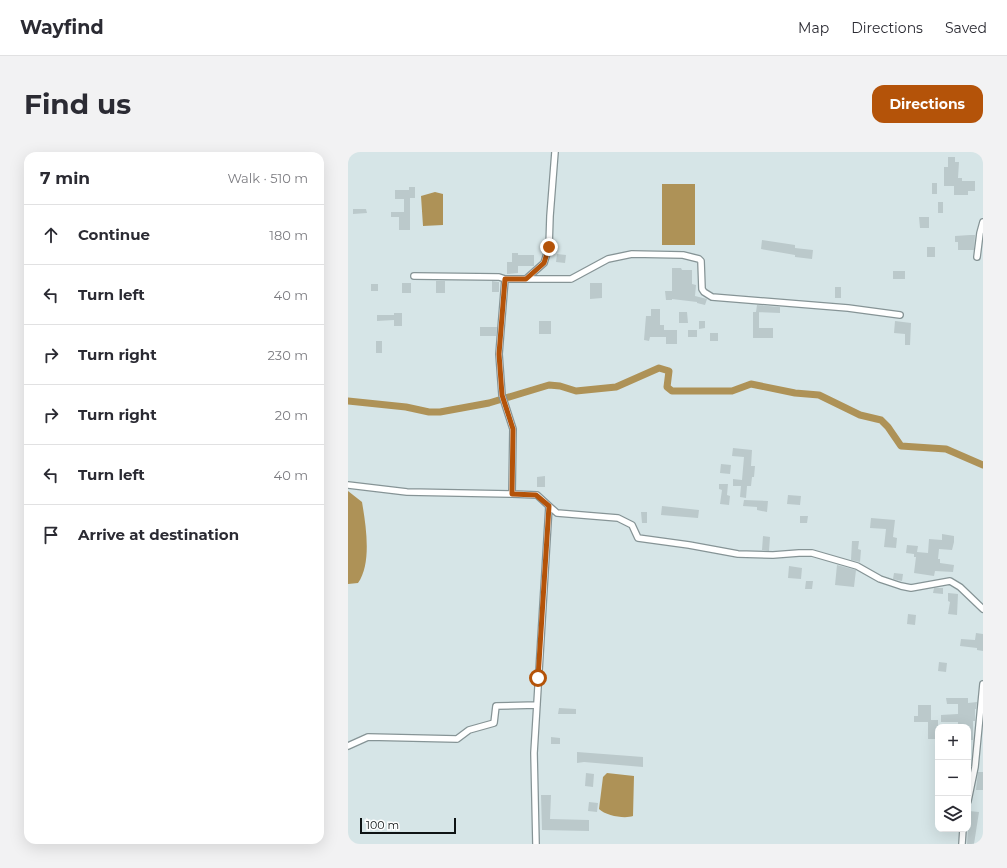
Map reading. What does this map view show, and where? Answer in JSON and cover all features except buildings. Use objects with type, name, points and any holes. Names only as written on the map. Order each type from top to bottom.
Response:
[{"type":"street","points":[[526,279],[544,263],[549,247],[555,152]]},
{"type":"street","points":[[977,256],[980,232],[983,222]]},
{"type":"street","points":[[414,276],[499,277],[505,279],[571,279],[608,259],[632,254],[683,255],[701,260],[702,289],[712,297],[840,307],[900,315]]},
{"type":"street","points":[[505,279],[499,354],[502,395],[513,429],[512,494]]},
{"type":"street","points":[[348,485],[407,492],[536,495],[557,512],[618,518],[632,525],[638,538],[738,554],[773,555],[799,552],[812,553],[857,566],[880,579],[912,588],[950,581],[960,587],[983,609]]},
{"type":"street","points":[[536,844],[534,754],[549,506]]},
{"type":"street","points":[[969,796],[975,767],[983,684]]},
{"type":"street","points":[[348,746],[368,737],[457,739],[469,730],[494,723],[496,706],[536,705]]},
{"type":"street","points":[[962,844],[963,832]]},
{"type":"shaded area","points":[[662,184],[695,184],[695,245],[662,245]]},
{"type":"shaded area","points":[[435,192],[443,194],[443,225],[423,226],[421,196]]},
{"type":"shaded area","points":[[348,491],[362,502],[367,544],[365,565],[362,575],[358,583],[348,584]]},
{"type":"shaded area","points":[[607,773],[634,776],[633,816],[616,816],[599,809],[603,777]]},
{"type":"waterway","points":[[348,401],[406,407],[429,412],[440,412],[489,403],[549,385],[560,386],[576,391],[616,387],[659,368],[669,371],[667,387],[672,391],[732,391],[751,384],[795,393],[819,395],[860,415],[881,420],[888,427],[901,446],[946,449],[983,465]]},
{"type":"route","points":[[538,678],[549,506],[536,495],[512,494],[513,429],[502,395],[499,354],[505,279],[526,279],[544,263],[549,247]]}]
